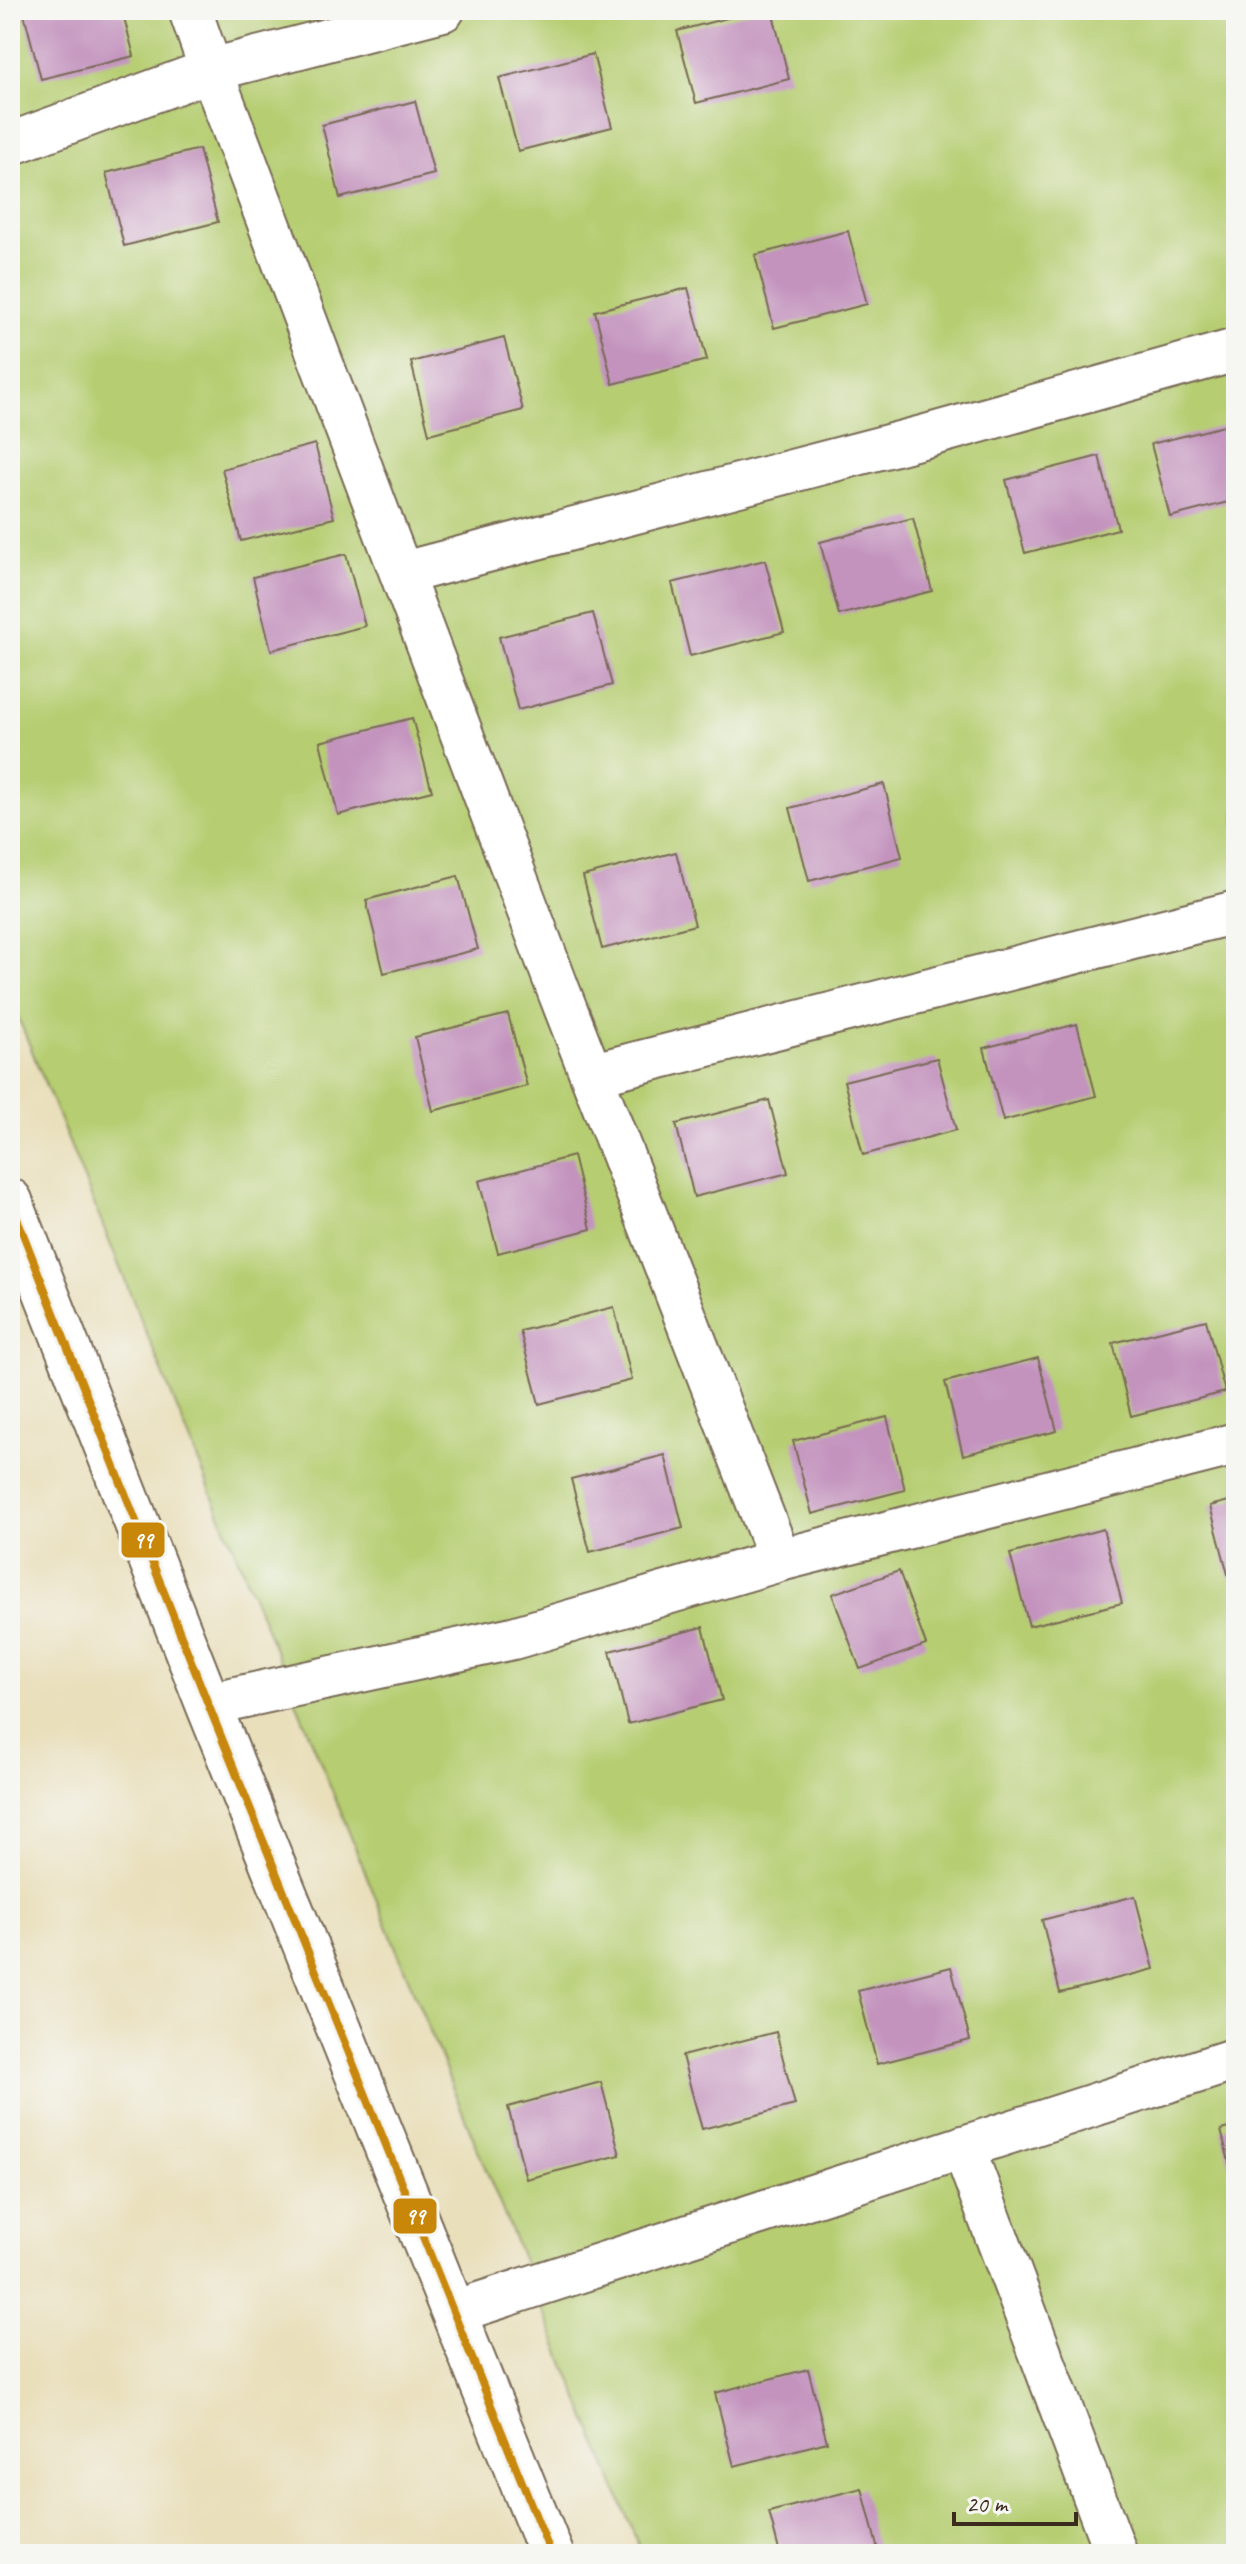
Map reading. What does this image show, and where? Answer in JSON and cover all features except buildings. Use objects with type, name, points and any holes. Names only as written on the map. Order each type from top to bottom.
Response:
[{"type":"main road","points":[[10,1201],[208,1704],[551,2554]]},
{"type":"street","points":[[190,10],[558,989],[780,1560]]},
{"type":"street","points":[[10,144],[211,70],[443,10]]},
{"type":"street","points":[[403,573],[926,436],[1236,350]]},
{"type":"street","points":[[593,1074],[1236,912]]},
{"type":"street","points":[[208,1704],[513,1638],[780,1560],[1236,1444]]},
{"type":"street","points":[[454,2312],[1236,2059]]},
{"type":"street","points":[[963,2147],[1116,2554]]},
{"type":"green space","points":[[10,10],[1236,10],[1236,2554],[642,2554],[10,997]]},
{"type":"transit line","name":"99","points":[[10,1201],[208,1704],[551,2554]]}]
